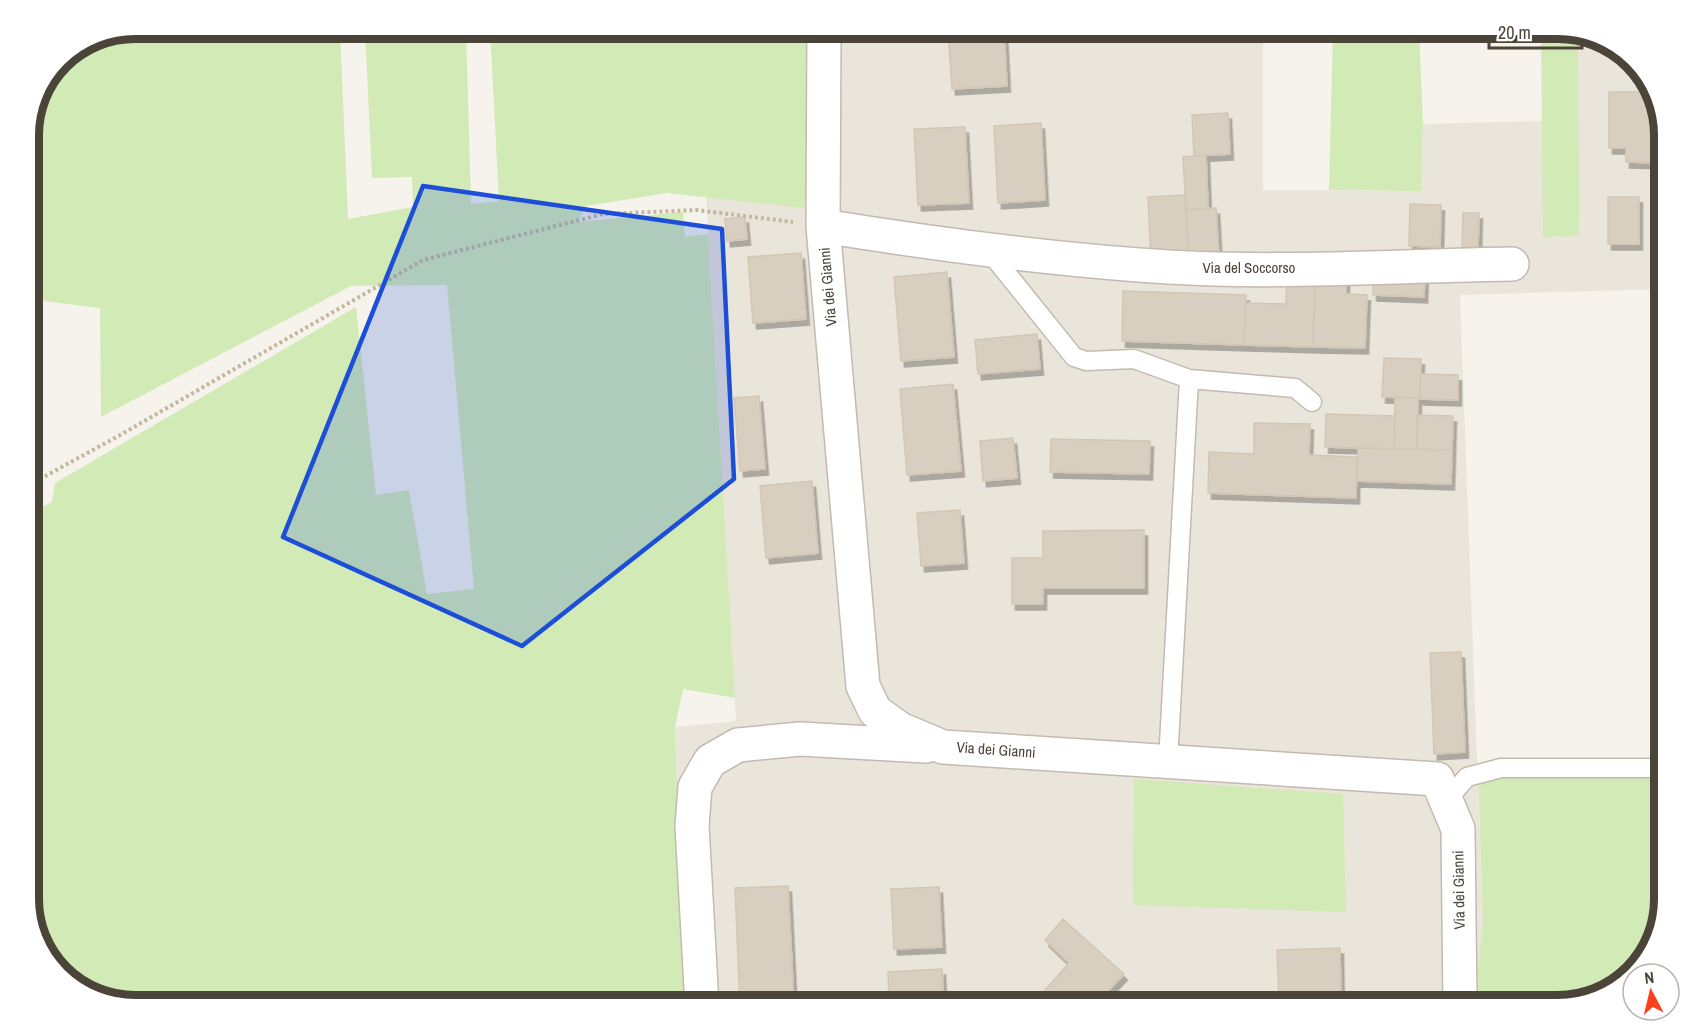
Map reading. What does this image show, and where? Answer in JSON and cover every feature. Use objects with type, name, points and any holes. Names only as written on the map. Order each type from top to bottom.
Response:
[{"type":"street","name":"Via dei Gianni","points":[[824,39],[823,226],[863,686],[875,711],[900,729],[943,747],[1437,779],[1458,829],[1460,995]]},
{"type":"street","name":"Via del Soccorso","points":[[823,226],[951,247],[1139,266],[1192,268],[1512,264]]},
{"type":"street","points":[[701,995],[692,826],[695,787],[710,762],[738,745],[800,739],[943,747]]},
{"type":"lane","points":[[987,249],[1074,357],[1086,361],[1134,359],[1189,378],[1295,387],[1312,402]]},
{"type":"lane","points":[[1168,762],[1189,378]]},
{"type":"lane","points":[[1446,801],[1467,777],[1501,768],[1654,768]]},
{"type":"path","points":[[39,480],[423,260],[603,214],[698,210],[823,226]]},
{"type":"highlighted area","points":[[423,186],[722,229],[734,479],[522,646],[283,537]]},
{"type":"shaded area","points":[[808,39],[1263,39],[1263,190],[1421,191],[1423,124],[1578,120],[1578,41],[1606,52],[1617,59],[1634,76],[1649,104],[1654,128],[1654,289],[1460,295],[1483,923],[1475,995],[684,995],[675,727],[736,721],[706,195],[811,209]]},
{"type":"green space","points":[[135,39],[340,39],[348,219],[413,207],[412,177],[372,178],[365,39],[466,39],[471,204],[499,201],[491,39],[808,39],[811,209],[667,193],[586,206],[578,222],[683,212],[685,237],[708,234],[735,698],[683,689],[675,727],[684,995],[135,995],[98,988],[67,967],[49,942],[39,906],[39,509],[52,502],[55,483],[356,307],[376,495],[409,490],[427,594],[474,589],[447,285],[351,286],[101,417],[100,308],[43,301],[40,121],[42,110],[59,76],[87,52],[104,44]]},
{"type":"green space","points":[[1333,39],[1419,39],[1423,124],[1421,191],[1329,190]]},
{"type":"green space","points":[[1541,39],[1571,40],[1578,41],[1579,236],[1543,237]]},
{"type":"green space","points":[[1478,776],[1654,776],[1653,912],[1647,936],[1634,958],[1630,962],[1621,962],[1621,971],[1617,975],[1583,992],[1558,995],[1475,995],[1483,923]]},
{"type":"green space","points":[[1134,779],[1343,794],[1346,912],[1133,905]]},
{"type":"building","points":[[949,39],[1005,39],[1007,86],[952,89]]},
{"type":"building","points":[[1609,92],[1643,92],[1649,104],[1654,128],[1654,163],[1626,162],[1626,148],[1609,148]]},
{"type":"building","points":[[1228,113],[1230,154],[1194,156],[1192,115]]},
{"type":"building","points":[[1041,123],[1045,200],[998,203],[994,126]]},
{"type":"building","points":[[965,127],[969,203],[918,205],[914,129]]},
{"type":"building","points":[[1206,155],[1208,208],[1186,210],[1183,157]]},
{"type":"building","points":[[1185,195],[1189,260],[1151,262],[1148,197]]},
{"type":"building","points":[[1608,197],[1639,197],[1639,244],[1608,244]]},
{"type":"building","points":[[1410,204],[1441,205],[1440,247],[1409,246]]},
{"type":"building","points":[[1216,208],[1219,258],[1189,260],[1186,210]]},
{"type":"building","points":[[1463,213],[1479,213],[1478,247],[1462,247]]},
{"type":"building","points":[[745,217],[747,239],[727,241],[725,219]]},
{"type":"building","points":[[801,253],[806,319],[753,323],[748,257]]},
{"type":"building","points":[[1373,271],[1425,272],[1424,297],[1373,295]]},
{"type":"building","points":[[947,272],[954,357],[901,361],[894,277]]},
{"type":"building","points":[[1287,272],[1315,273],[1313,347],[1244,345],[1246,303],[1286,304]]},
{"type":"building","points":[[1316,272],[1346,273],[1346,294],[1367,295],[1365,348],[1313,347]]},
{"type":"building","points":[[1123,291],[1246,295],[1244,345],[1122,341]]},
{"type":"building","points":[[1037,334],[1040,369],[978,374],[975,340]]},
{"type":"building","points":[[1384,358],[1421,359],[1420,398],[1382,397]]},
{"type":"building","points":[[1421,374],[1458,375],[1458,400],[1420,399]]},
{"type":"building","points":[[953,384],[961,471],[907,475],[900,389]]},
{"type":"building","points":[[759,396],[765,469],[740,471],[734,398]]},
{"type":"building","points":[[1395,397],[1418,398],[1417,449],[1394,449]]},
{"type":"building","points":[[1326,414],[1395,416],[1394,449],[1325,447]]},
{"type":"building","points":[[1417,415],[1453,416],[1452,450],[1417,449]]},
{"type":"building","points":[[1254,423],[1310,424],[1309,455],[1357,457],[1356,498],[1208,493],[1209,452],[1254,454]]},
{"type":"building","points":[[1013,438],[1017,478],[983,481],[980,441]]},
{"type":"building","points":[[1051,439],[1150,441],[1149,474],[1050,472]]},
{"type":"building","points":[[1358,448],[1452,450],[1451,484],[1357,481]]},
{"type":"building","points":[[812,481],[818,553],[766,558],[760,486]]},
{"type":"building","points":[[960,510],[964,563],[921,566],[917,513]]},
{"type":"building","points":[[1144,530],[1144,588],[1043,588],[1043,604],[1012,604],[1012,558],[1043,558],[1043,531]]},
{"type":"building","points":[[1461,652],[1465,752],[1434,754],[1430,653]]},
{"type":"building","points":[[788,886],[793,995],[740,995],[735,888]]},
{"type":"building","points":[[939,887],[942,947],[894,949],[891,889]]},
{"type":"building","points":[[1063,919],[1124,974],[1104,995],[1041,995],[1069,963],[1045,940]]},
{"type":"building","points":[[1340,948],[1341,995],[1279,995],[1277,950]]},
{"type":"building","points":[[942,969],[943,995],[889,995],[888,972]]}]
